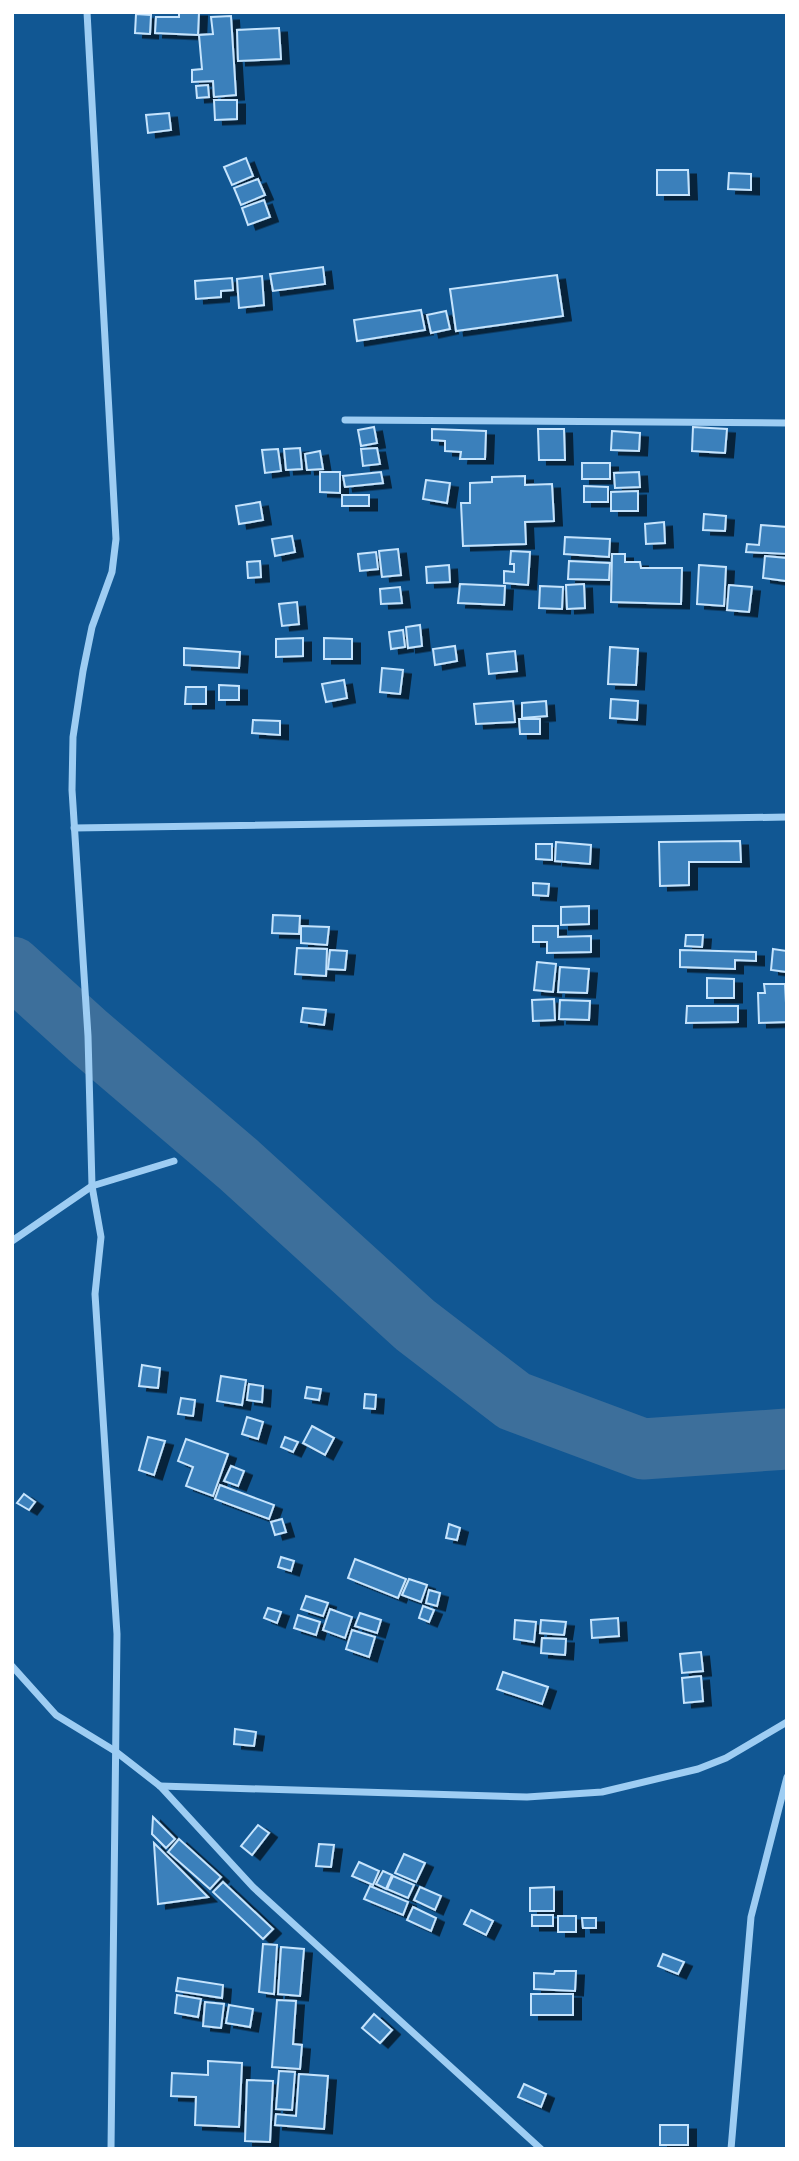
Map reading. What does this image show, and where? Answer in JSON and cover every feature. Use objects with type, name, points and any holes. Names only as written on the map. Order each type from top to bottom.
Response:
[{"type":"street","points":[[87,12],[116,539],[112,572],[92,627],[73,737],[72,790],[88,1036],[92,1186],[100,1237],[95,1294],[117,1634],[111,2149]]},
{"type":"street","points":[[345,420],[787,423]]},
{"type":"street","points":[[74,828],[787,817]]},
{"type":"street","points":[[12,1241],[92,1186],[174,1161]]},
{"type":"street","points":[[12,1666],[56,1714],[115,1751],[160,1786],[253,1887],[541,2149]]},
{"type":"street","points":[[160,1786],[527,1797],[602,1792],[698,1769],[726,1758],[787,1722]]},
{"type":"street","points":[[731,2149],[751,1917],[787,1777]]},
{"type":"building","points":[[179,12],[199,12],[198,35],[155,33],[156,17],[179,17]]},
{"type":"building","points":[[136,14],[151,15],[150,34],[135,33]]},
{"type":"building","points":[[231,16],[236,95],[214,97],[213,81],[192,82],[192,70],[202,69],[199,35],[213,34],[211,17]]},
{"type":"building","points":[[279,28],[281,59],[238,61],[237,30]]},
{"type":"building","points":[[208,85],[209,97],[197,98],[196,86]]},
{"type":"building","points":[[214,100],[237,100],[237,119],[215,120]]},
{"type":"building","points":[[169,113],[171,130],[148,133],[146,115]]},
{"type":"building","points":[[246,158],[253,176],[232,185],[224,167]]},
{"type":"building","points":[[657,170],[688,170],[689,195],[657,195]]},
{"type":"building","points":[[729,173],[751,174],[751,190],[728,189]]},
{"type":"building","points":[[258,179],[265,195],[241,205],[234,188]]},
{"type":"building","points":[[264,200],[270,217],[248,225],[242,208]]},
{"type":"building","points":[[323,267],[325,284],[273,291],[270,274]]},
{"type":"building","points":[[557,275],[563,316],[456,331],[450,289]]},
{"type":"building","points":[[262,276],[264,305],[239,308],[237,279]]},
{"type":"building","points":[[232,278],[233,290],[221,291],[221,297],[196,299],[195,281]]},
{"type":"building","points":[[421,310],[425,330],[357,341],[354,320]]},
{"type":"building","points":[[446,311],[450,329],[431,333],[427,315]]},
{"type":"building","points":[[374,427],[377,443],[361,446],[358,430]]},
{"type":"building","points":[[693,427],[727,429],[725,453],[692,451]]},
{"type":"building","points":[[432,429],[486,431],[485,459],[460,459],[461,452],[445,451],[445,441],[432,440]]},
{"type":"building","points":[[538,429],[564,429],[565,460],[539,460]]},
{"type":"building","points":[[612,431],[640,433],[639,451],[611,450]]},
{"type":"building","points":[[300,448],[302,469],[286,470],[284,449]]},
{"type":"building","points":[[377,448],[380,464],[363,466],[361,449]]},
{"type":"building","points":[[278,449],[281,471],[265,473],[262,450]]},
{"type":"building","points":[[320,451],[323,469],[307,470],[305,454]]},
{"type":"building","points":[[582,463],[610,463],[610,479],[582,479]]},
{"type":"building","points":[[320,472],[340,472],[340,493],[320,492]]},
{"type":"building","points":[[381,472],[383,483],[345,487],[343,476]]},
{"type":"building","points":[[639,472],[640,487],[615,488],[614,473]]},
{"type":"building","points":[[525,476],[525,485],[552,484],[554,521],[525,522],[526,544],[463,546],[461,503],[470,503],[470,483],[492,482],[492,477]]},
{"type":"building","points":[[426,480],[450,483],[447,503],[423,499]]},
{"type":"building","points":[[584,486],[608,487],[608,502],[584,502]]},
{"type":"building","points":[[638,491],[638,511],[611,511],[611,492]]},
{"type":"building","points":[[342,495],[369,495],[369,506],[342,506]]},
{"type":"building","points":[[260,502],[263,520],[239,524],[236,506]]},
{"type":"building","points":[[704,514],[726,516],[725,531],[703,530]]},
{"type":"building","points":[[664,522],[665,543],[646,544],[645,524]]},
{"type":"building","points":[[761,525],[787,527],[787,554],[746,552],[747,544],[759,545]]},
{"type":"building","points":[[292,536],[295,552],[275,556],[272,539]]},
{"type":"building","points":[[565,537],[610,539],[609,557],[564,554]]},
{"type":"building","points":[[398,549],[401,575],[382,577],[379,551]]},
{"type":"building","points":[[511,551],[530,552],[528,585],[504,583],[504,571],[514,572],[514,564],[510,564]]},
{"type":"building","points":[[376,552],[378,569],[360,571],[358,554]]},
{"type":"building","points":[[612,554],[625,554],[625,562],[640,562],[641,568],[682,568],[681,604],[611,602]]},
{"type":"building","points":[[765,556],[787,558],[786,581],[763,578]]},
{"type":"building","points":[[260,561],[261,577],[248,578],[247,562]]},
{"type":"building","points":[[569,561],[610,563],[609,580],[568,579]]},
{"type":"building","points":[[449,565],[450,582],[427,583],[426,567]]},
{"type":"building","points":[[699,565],[726,567],[724,606],[697,604]]},
{"type":"building","points":[[460,584],[505,586],[504,605],[458,603]]},
{"type":"building","points":[[584,584],[585,608],[567,609],[566,585]]},
{"type":"building","points":[[729,585],[752,587],[749,612],[727,610]]},
{"type":"building","points":[[540,586],[563,587],[562,609],[539,608]]},
{"type":"building","points":[[400,587],[402,603],[381,604],[380,589]]},
{"type":"building","points":[[297,602],[299,624],[282,626],[279,604]]},
{"type":"building","points":[[420,625],[422,646],[408,648],[406,627]]},
{"type":"building","points":[[403,630],[405,647],[391,649],[389,632]]},
{"type":"building","points":[[303,638],[303,656],[276,657],[276,639]]},
{"type":"building","points":[[324,638],[352,639],[352,659],[324,659]]},
{"type":"building","points":[[455,646],[457,661],[435,665],[433,649]]},
{"type":"building","points":[[610,647],[638,649],[636,685],[608,684]]},
{"type":"building","points":[[184,648],[240,652],[239,668],[184,665]]},
{"type":"building","points":[[515,651],[517,671],[489,674],[487,654]]},
{"type":"building","points":[[382,668],[403,670],[400,694],[380,692]]},
{"type":"building","points":[[344,680],[347,698],[326,702],[322,684]]},
{"type":"building","points":[[219,685],[239,686],[239,700],[219,700]]},
{"type":"building","points":[[186,687],[206,687],[206,704],[185,704]]},
{"type":"building","points":[[611,699],[638,701],[637,720],[610,718]]},
{"type":"building","points":[[513,701],[515,722],[476,724],[474,704]]},
{"type":"building","points":[[546,701],[547,716],[522,718],[522,703]]},
{"type":"building","points":[[519,719],[540,719],[540,734],[520,734]]},
{"type":"building","points":[[253,720],[280,721],[280,735],[252,733]]},
{"type":"building","points":[[740,841],[741,862],[689,862],[689,885],[660,886],[659,842]]},
{"type":"building","points":[[556,842],[591,845],[590,864],[555,861]]},
{"type":"building","points":[[536,844],[552,844],[552,860],[536,859]]},
{"type":"building","points":[[533,883],[549,884],[548,896],[533,895]]},
{"type":"building","points":[[589,906],[589,924],[561,925],[561,907]]},
{"type":"building","points":[[273,915],[300,916],[299,934],[272,933]]},
{"type":"building","points":[[301,926],[329,927],[327,945],[301,943]]},
{"type":"building","points":[[533,926],[558,926],[558,937],[591,936],[591,952],[547,953],[547,942],[533,942]]},
{"type":"building","points":[[686,935],[703,935],[702,947],[685,946]]},
{"type":"building","points":[[297,948],[327,949],[326,976],[295,974]]},
{"type":"building","points":[[773,949],[787,951],[787,972],[771,970]]},
{"type":"building","points":[[330,950],[347,951],[345,970],[328,969]]},
{"type":"building","points":[[680,950],[756,952],[756,961],[735,960],[735,969],[680,967]]},
{"type":"building","points":[[537,962],[556,964],[553,992],[534,990]]},
{"type":"building","points":[[560,967],[589,969],[587,993],[558,992]]},
{"type":"building","points":[[707,978],[734,979],[734,998],[707,998]]},
{"type":"building","points":[[764,984],[785,984],[787,1022],[759,1023],[758,993],[765,993]]},
{"type":"building","points":[[554,999],[555,1020],[533,1021],[532,1000]]},
{"type":"building","points":[[560,1000],[590,1001],[589,1020],[559,1019]]},
{"type":"building","points":[[687,1006],[738,1006],[738,1022],[686,1023]]},
{"type":"building","points":[[303,1008],[326,1010],[324,1025],[301,1022]]},
{"type":"building","points":[[142,1365],[160,1368],[158,1388],[139,1386]]},
{"type":"building","points":[[221,1376],[246,1380],[242,1405],[217,1401]]},
{"type":"building","points":[[249,1384],[263,1386],[262,1402],[247,1400]]},
{"type":"building","points":[[307,1387],[321,1389],[319,1400],[305,1398]]},
{"type":"building","points":[[365,1394],[376,1395],[375,1409],[364,1408]]},
{"type":"building","points":[[181,1398],[195,1400],[193,1416],[178,1414]]},
{"type":"building","points":[[247,1417],[263,1422],[258,1439],[242,1434]]},
{"type":"building","points":[[312,1426],[334,1438],[325,1455],[303,1443]]},
{"type":"building","points":[[148,1437],[165,1441],[154,1475],[139,1470]]},
{"type":"building","points":[[285,1437],[298,1442],[293,1452],[281,1447]]},
{"type":"building","points":[[186,1439],[228,1454],[213,1496],[186,1486],[193,1467],[178,1461]]},
{"type":"building","points":[[231,1466],[244,1471],[238,1486],[224,1481]]},
{"type":"building","points":[[220,1485],[274,1505],[269,1519],[215,1499]]},
{"type":"building","points":[[24,1494],[35,1502],[29,1510],[17,1503]]},
{"type":"building","points":[[282,1519],[286,1532],[275,1535],[271,1522]]},
{"type":"building","points":[[449,1524],[460,1528],[457,1540],[446,1538]]},
{"type":"building","points":[[281,1557],[294,1561],[291,1571],[278,1567]]},
{"type":"building","points":[[355,1559],[406,1579],[398,1598],[348,1578]]},
{"type":"building","points":[[409,1579],[427,1585],[421,1602],[402,1595]]},
{"type":"building","points":[[429,1590],[440,1593],[437,1606],[426,1603]]},
{"type":"building","points":[[306,1596],[328,1603],[323,1616],[301,1609]]},
{"type":"building","points":[[423,1606],[434,1610],[429,1622],[419,1618]]},
{"type":"building","points":[[268,1608],[281,1612],[277,1623],[264,1618]]},
{"type":"building","points":[[330,1609],[352,1617],[345,1638],[323,1630]]},
{"type":"building","points":[[360,1613],[381,1620],[377,1633],[355,1626]]},
{"type":"building","points":[[298,1615],[320,1622],[316,1635],[294,1628]]},
{"type":"building","points":[[618,1618],[619,1636],[592,1638],[591,1620]]},
{"type":"building","points":[[515,1620],[536,1622],[534,1642],[514,1639]]},
{"type":"building","points":[[541,1620],[566,1622],[564,1635],[540,1633]]},
{"type":"building","points":[[352,1630],[375,1637],[369,1657],[346,1649]]},
{"type":"building","points":[[542,1638],[566,1639],[565,1655],[541,1653]]},
{"type":"building","points":[[701,1652],[703,1671],[682,1673],[680,1654]]},
{"type":"building","points":[[503,1672],[548,1687],[542,1704],[497,1689]]},
{"type":"building","points":[[701,1676],[703,1701],[684,1703],[682,1678]]},
{"type":"building","points":[[235,1729],[256,1732],[254,1746],[234,1744]]},
{"type":"building","points":[[153,1817],[175,1839],[166,1848],[152,1834]]},
{"type":"building","points":[[258,1825],[269,1833],[252,1855],[241,1846]]},
{"type":"building","points":[[179,1839],[221,1877],[210,1889],[168,1852]]},
{"type":"building","points":[[154,1843],[208,1897],[158,1904]]},
{"type":"building","points":[[319,1844],[334,1845],[331,1867],[316,1866]]},
{"type":"building","points":[[404,1854],[425,1863],[416,1882],[395,1873]]},
{"type":"building","points":[[359,1862],[379,1871],[373,1885],[352,1876]]},
{"type":"building","points":[[383,1871],[392,1875],[386,1889],[376,1884]]},
{"type":"building","points":[[393,1876],[414,1885],[408,1898],[387,1889]]},
{"type":"building","points":[[223,1882],[273,1929],[263,1939],[213,1892]]},
{"type":"building","points":[[370,1886],[408,1902],[403,1915],[364,1899]]},
{"type":"building","points":[[420,1887],[441,1896],[435,1910],[414,1900]]},
{"type":"building","points":[[554,1887],[554,1911],[530,1911],[530,1888]]},
{"type":"building","points":[[413,1907],[436,1918],[431,1931],[407,1920]]},
{"type":"building","points":[[471,1910],[493,1921],[486,1935],[464,1924]]},
{"type":"building","points":[[532,1915],[553,1915],[553,1926],[532,1926]]},
{"type":"building","points":[[558,1916],[576,1916],[576,1932],[558,1932]]},
{"type":"building","points":[[582,1918],[596,1918],[596,1928],[583,1928]]},
{"type":"building","points":[[263,1944],[277,1945],[274,1994],[259,1992]]},
{"type":"building","points":[[281,1947],[304,1949],[300,1996],[278,1994]]},
{"type":"building","points":[[663,1954],[684,1962],[678,1974],[658,1966]]},
{"type":"building","points":[[555,1971],[576,1971],[575,1991],[534,1989],[534,1973],[554,1974]]},
{"type":"building","points":[[178,1978],[223,1985],[222,1998],[176,1991]]},
{"type":"building","points":[[531,1994],[573,1994],[573,2015],[531,2015]]},
{"type":"building","points":[[177,1995],[201,1999],[198,2017],[175,2013]]},
{"type":"building","points":[[277,2000],[296,2001],[293,2044],[302,2045],[300,2069],[272,2067]]},
{"type":"building","points":[[205,2002],[224,2004],[221,2028],[203,2026]]},
{"type":"building","points":[[229,2005],[253,2009],[250,2027],[226,2023]]},
{"type":"building","points":[[374,2014],[392,2030],[380,2043],[362,2028]]},
{"type":"building","points":[[208,2061],[242,2063],[239,2127],[195,2125],[196,2097],[171,2096],[172,2073],[208,2075]]},
{"type":"building","points":[[279,2071],[295,2072],[292,2110],[276,2109]]},
{"type":"building","points":[[299,2074],[328,2076],[324,2129],[275,2125],[276,2114],[296,2116]]},
{"type":"building","points":[[247,2080],[273,2081],[270,2142],[245,2141]]},
{"type":"building","points":[[524,2084],[546,2094],[541,2107],[518,2097]]},
{"type":"building","points":[[660,2125],[688,2125],[688,2145],[660,2145]]},
{"type":"waterway","points":[[12,967],[238,1164],[415,1325],[514,1401],[643,1449],[787,1439]]}]
